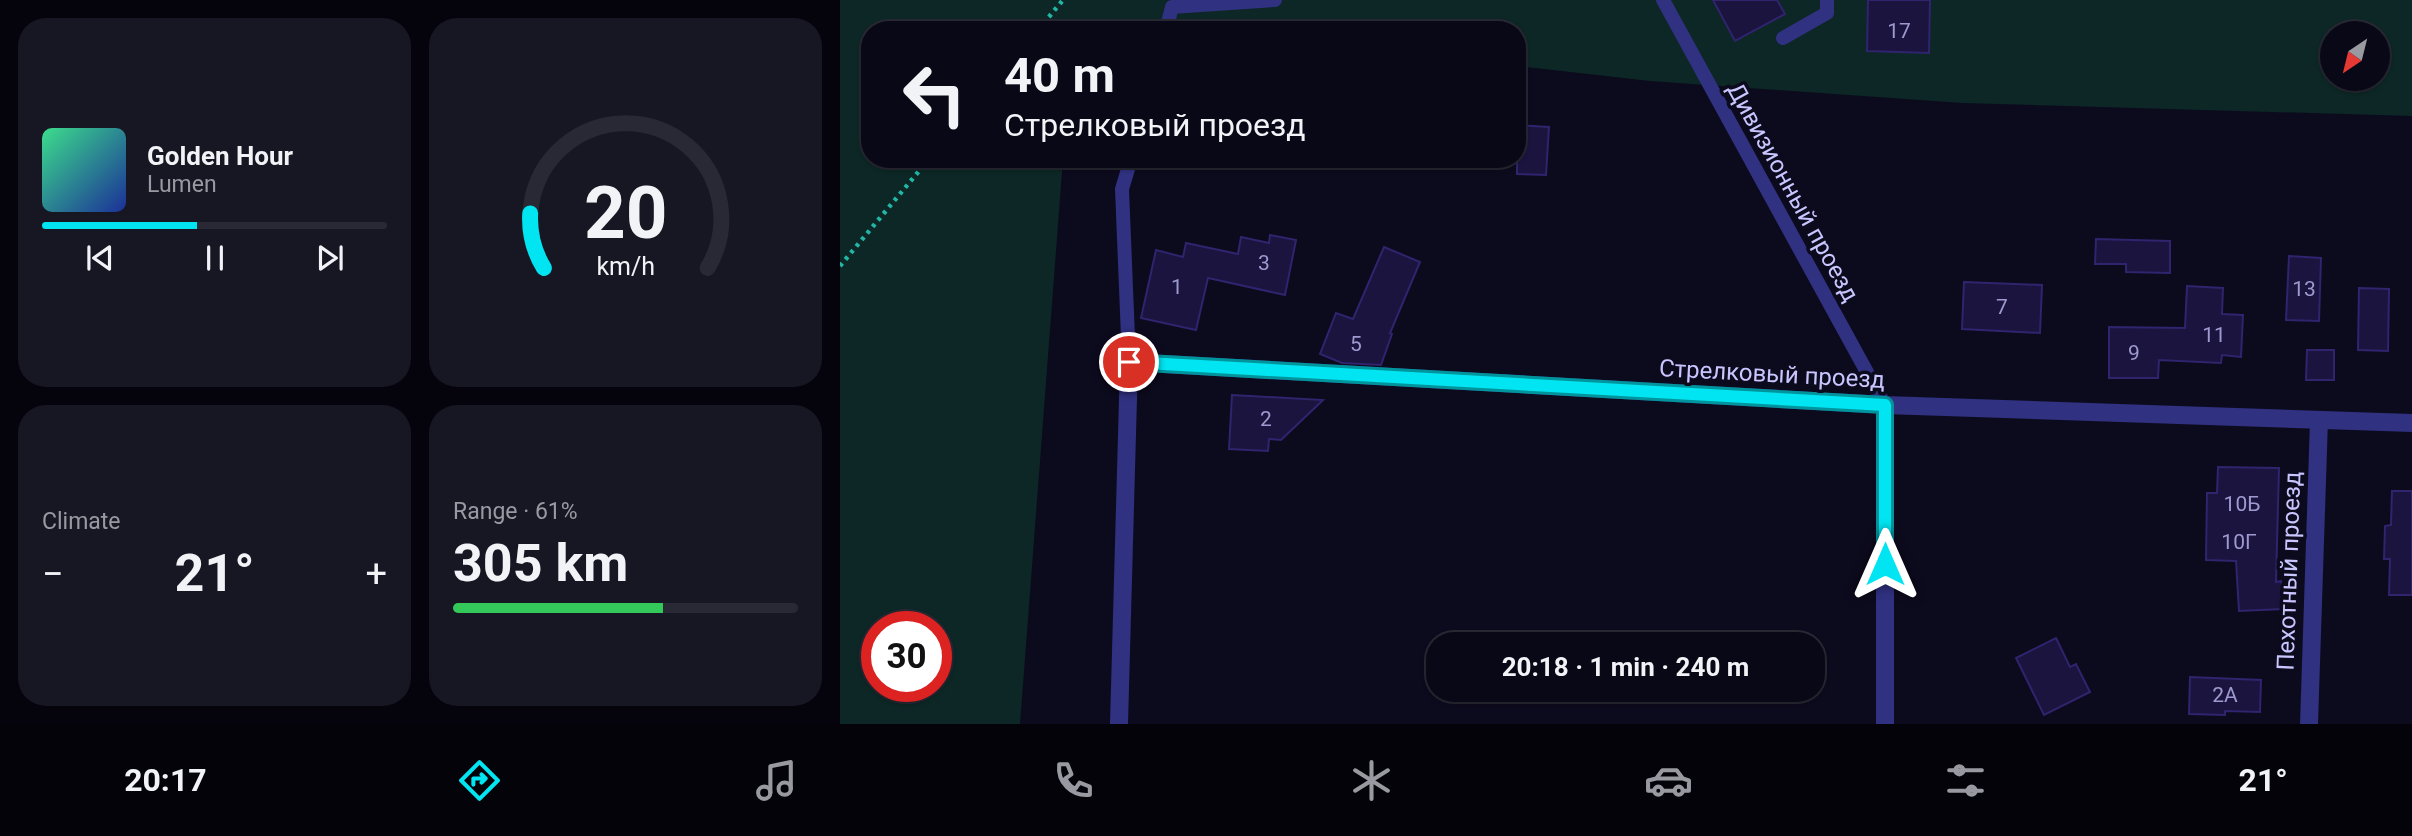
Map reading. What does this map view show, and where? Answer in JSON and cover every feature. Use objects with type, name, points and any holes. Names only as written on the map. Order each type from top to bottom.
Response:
[{"type":"street","name":"Стрелковый проезд","points":[[1129,362],[1885,405],[2412,423]]},
{"type":"street","points":[[1119,724],[1129,362]]},
{"type":"street","points":[[1885,405],[1885,724]]},
{"type":"street","name":"Пехотный проезд","points":[[2309,724],[2319,420]]},
{"type":"lane","points":[[1168,21],[1172,7],[1275,0]]},
{"type":"lane","name":"Дивизионный проезд","points":[[1663,0],[1885,405]]},
{"type":"lane","points":[[1783,38],[1827,13],[1827,0]]},
{"type":"lane","points":[[1128,168],[1122,189],[1129,362]]},
{"type":"path","points":[[1046,21],[1063,0]]},
{"type":"path","points":[[840,266],[922,168]]},
{"type":"green space","points":[[840,0],[2412,0],[2412,116],[1962,103],[1650,81],[1526,67],[1526,21],[861,21],[861,168],[1062,168],[1020,724],[840,724]]},
{"type":"building","points":[[1713,0],[1777,0],[1785,14],[1735,41]]},
{"type":"building","points":[[1868,0],[1930,0],[1929,53],[1867,51]]},
{"type":"building","points":[[1526,126],[1549,127],[1546,175],[1517,174],[1517,168],[1526,168]]},
{"type":"building","points":[[1270,235],[1296,240],[1285,295],[1208,278],[1196,330],[1141,318],[1156,250],[1183,257],[1186,243],[1238,254],[1241,237],[1269,243]]},
{"type":"building","points":[[2096,239],[2170,241],[2170,273],[2126,272],[2126,264],[2095,264]]},
{"type":"building","points":[[1384,247],[1420,262],[1390,333],[1392,334],[1381,365],[1342,363],[1320,354],[1336,313],[1353,319]]},
{"type":"building","points":[[2289,256],[2321,258],[2319,321],[2286,320]]},
{"type":"building","points":[[1964,282],[2042,285],[2040,333],[1962,329]]},
{"type":"building","points":[[2187,286],[2223,288],[2222,314],[2243,315],[2241,357],[2222,355],[2221,363],[2159,360],[2158,378],[2109,378],[2109,327],[2185,328]]},
{"type":"building","points":[[2359,288],[2389,289],[2388,351],[2358,350]]},
{"type":"building","points":[[2307,350],[2334,350],[2334,380],[2306,380]]},
{"type":"building","points":[[1232,395],[1323,400],[1281,440],[1269,439],[1268,451],[1229,449]]},
{"type":"building","points":[[2218,467],[2279,468],[2276,582],[2281,581],[2283,609],[2239,611],[2236,561],[2206,560],[2207,493],[2217,493]]},
{"type":"building","points":[[2392,491],[2412,491],[2412,595],[2389,595],[2390,559],[2384,559],[2385,526],[2391,525]]},
{"type":"building","points":[[2056,638],[2070,667],[2076,664],[2090,692],[2044,715],[2016,658]]},
{"type":"building","points":[[2190,677],[2261,680],[2260,712],[2189,714]]},
{"type":"route","points":[[1129,362],[1885,405],[1885,564]]}]
